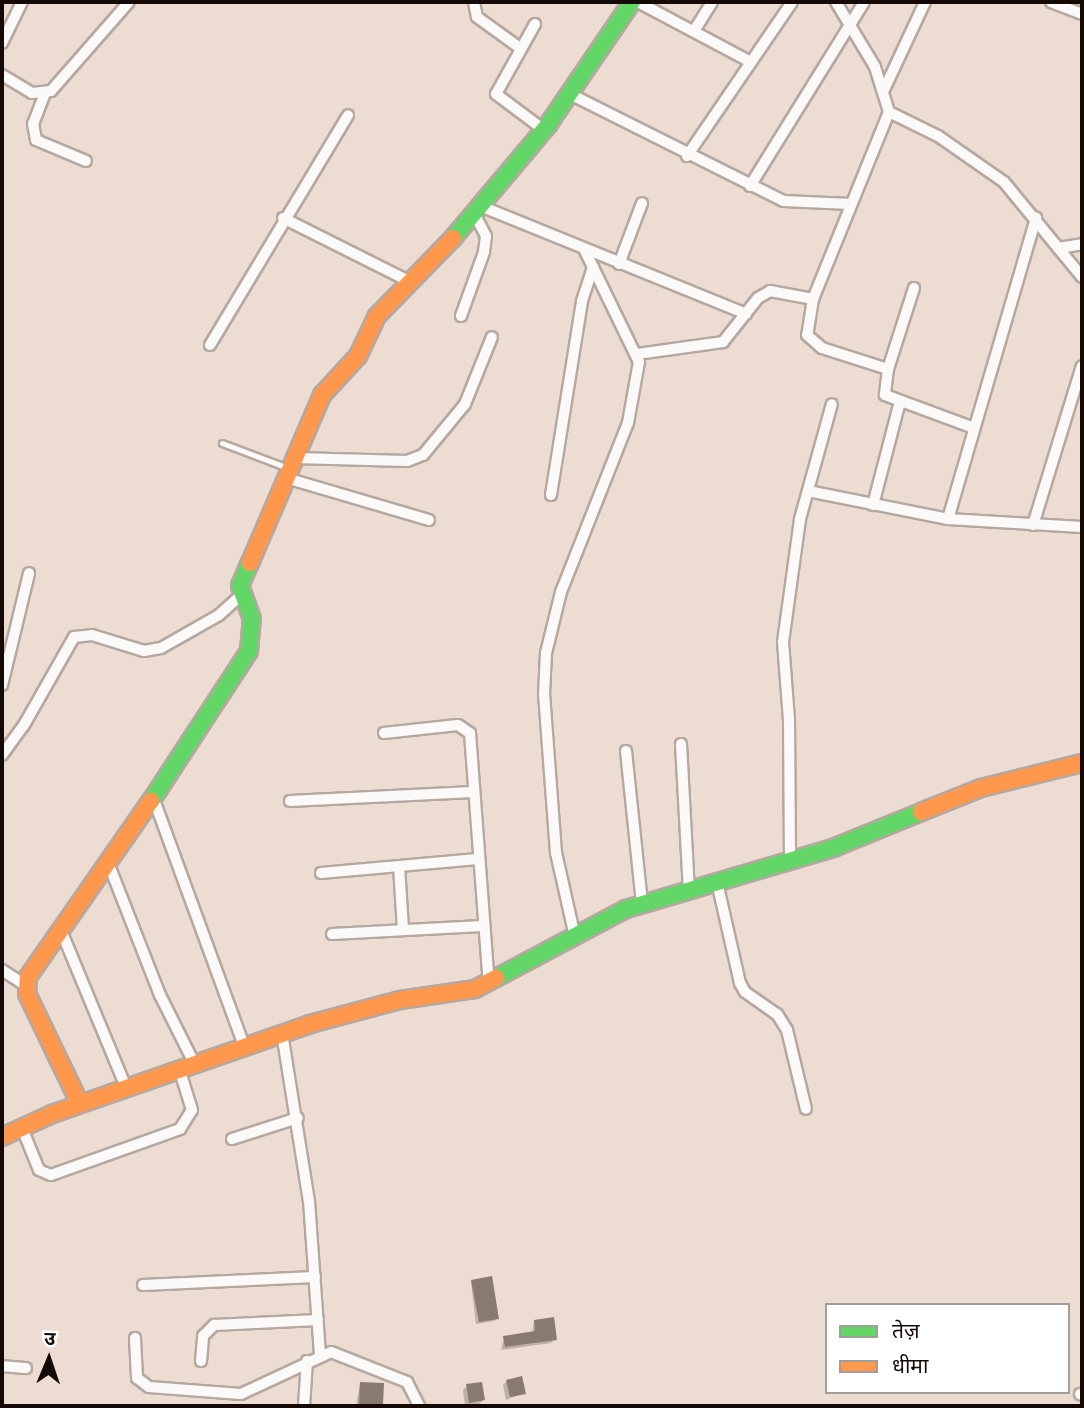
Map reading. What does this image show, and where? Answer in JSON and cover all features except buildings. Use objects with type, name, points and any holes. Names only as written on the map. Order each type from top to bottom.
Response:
[{"type":"street","points":[[2,43],[22,2]]},
{"type":"street","points":[[86,161],[36,139],[33,124],[45,93],[129,2]]},
{"type":"street","points":[[474,2],[477,17],[520,48]]},
{"type":"street","points":[[25,985],[60,928],[109,865],[249,651],[252,619],[240,596],[243,577],[322,396],[358,356],[377,316],[413,283],[479,211],[544,130],[632,2]]},
{"type":"street","points":[[638,2],[751,62]]},
{"type":"street","points":[[694,31],[712,2]]},
{"type":"street","points":[[687,156],[792,2]]},
{"type":"street","points":[[836,2],[875,67],[889,112],[813,299],[808,326],[811,342],[888,369]]},
{"type":"street","points":[[750,186],[864,2]]},
{"type":"street","points":[[883,92],[925,2]]},
{"type":"street","points":[[1051,2],[1082,14]]},
{"type":"street","points":[[535,24],[496,94],[544,130]]},
{"type":"street","points":[[2,90],[5,77],[32,93],[45,93]]},
{"type":"street","points":[[568,93],[687,156],[795,204],[850,204]]},
{"type":"street","points":[[889,112],[938,136],[984,168],[1036,218],[1082,277]]},
{"type":"street","points":[[210,345],[283,218],[348,115]]},
{"type":"street","points":[[619,264],[642,203]]},
{"type":"street","points":[[479,211],[747,314]]},
{"type":"street","points":[[461,316],[484,252],[486,236],[479,211]]},
{"type":"street","points":[[283,218],[413,283]]},
{"type":"street","points":[[948,519],[1036,218]]},
{"type":"street","points":[[1058,248],[1082,244]]},
{"type":"street","points":[[575,937],[556,853],[544,695],[546,653],[561,592],[628,422],[638,384],[637,354],[585,251]]},
{"type":"street","points":[[551,495],[582,301],[593,267]]},
{"type":"street","points":[[914,288],[888,369],[885,395],[974,428]]},
{"type":"street","points":[[637,354],[712,347],[729,338],[747,314],[770,291],[813,299]]},
{"type":"street","points":[[290,468],[407,461],[423,455],[465,404],[492,337]]},
{"type":"street","points":[[1033,525],[1082,366]]},
{"type":"street","points":[[873,505],[900,401]]},
{"type":"street","points":[[790,861],[789,720],[783,642],[808,491],[832,404]]},
{"type":"street","points":[[290,468],[429,520]]},
{"type":"street","points":[[808,491],[948,519],[1082,527]]},
{"type":"street","points":[[2,685],[29,573]]},
{"type":"street","points":[[3,749],[74,637],[92,635],[144,651],[161,648],[219,615],[240,596]]},
{"type":"street","points":[[384,733],[466,727],[470,733],[482,926],[489,984]]},
{"type":"street","points":[[681,744],[689,890]]},
{"type":"street","points":[[626,751],[642,903]]},
{"type":"street","points":[[2,1136],[80,1104],[282,1032],[400,1000],[458,994],[489,984],[642,903],[790,861],[981,788],[1082,763]]},
{"type":"street","points":[[290,801],[473,792]]},
{"type":"street","points":[[153,797],[244,1045]]},
{"type":"street","points":[[321,873],[477,859]]},
{"type":"street","points":[[22,1128],[39,1170],[51,1175],[180,1129],[192,1110],[186,1066],[109,865]]},
{"type":"street","points":[[399,866],[403,930]]},
{"type":"street","points":[[717,882],[740,983],[745,992],[776,1014],[787,1030],[806,1109]]},
{"type":"street","points":[[332,934],[482,926]]},
{"type":"street","points":[[60,928],[126,1087]]},
{"type":"street","points":[[2,970],[25,985],[80,1104]]},
{"type":"street","points":[[282,1032],[298,1118],[320,1354]]},
{"type":"street","points":[[232,1139],[298,1118]]},
{"type":"street","points":[[143,1285],[315,1278]]},
{"type":"street","points":[[201,1361],[203,1336],[209,1327],[318,1320]]},
{"type":"street","points":[[135,1338],[137,1378],[159,1390],[241,1394],[320,1354],[331,1352],[407,1382],[419,1406]]},
{"type":"street","points":[[304,1406],[307,1362]]},
{"type":"street","points":[[2,1367],[26,1368]]},
{"type":"lane","points":[[222,443],[290,468]]},
{"type":"traffic: fast","points":[[453,238],[548,125],[632,2]]},
{"type":"traffic: fast","points":[[151,801],[249,651],[252,619],[240,586],[250,563]]},
{"type":"traffic: fast","points":[[496,978],[626,909],[833,848],[921,812]]},
{"type":"traffic: slow","points":[[250,563],[322,395],[358,356],[377,316],[453,238]]},
{"type":"traffic: slow","points":[[921,812],[981,788],[1082,763]]},
{"type":"traffic: slow","points":[[80,1104],[27,994],[28,977],[151,801]]},
{"type":"traffic: slow","points":[[2,1137],[52,1114],[310,1024],[400,1000],[475,989],[496,978]]}]
